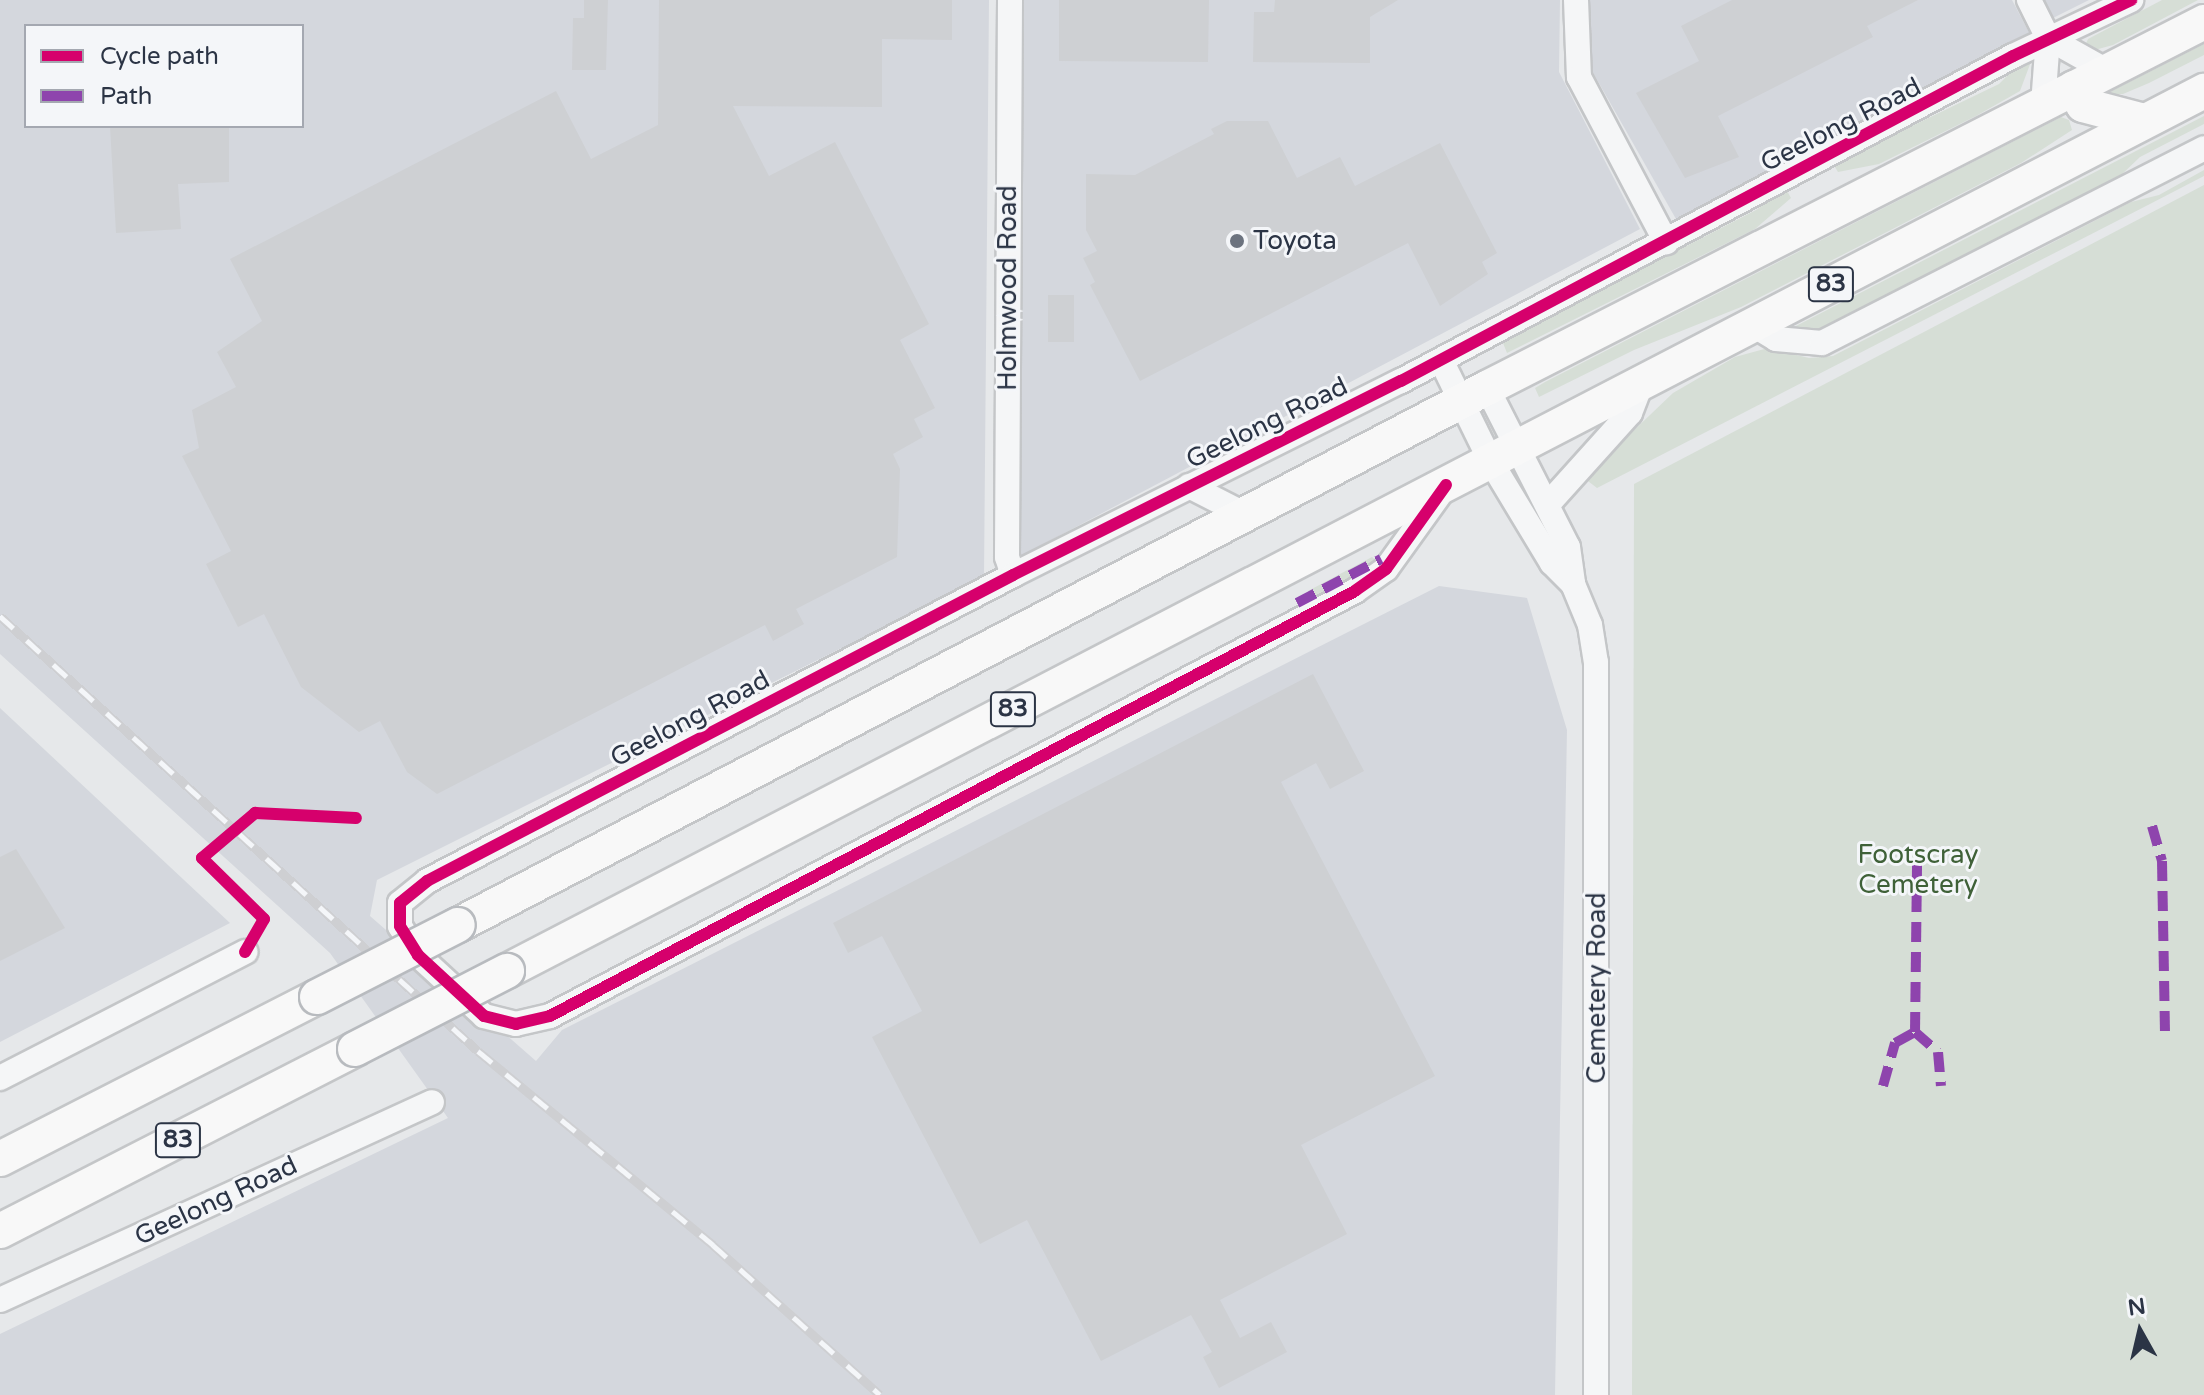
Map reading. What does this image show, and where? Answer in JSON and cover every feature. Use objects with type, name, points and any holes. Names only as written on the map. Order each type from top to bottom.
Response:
[{"type":"highway","name":"83","points":[[0,1159],[458,925],[1474,395],[2204,22]]},
{"type":"highway","points":[[2074,88],[2083,105],[2144,121]]},
{"type":"highway","name":"Geelong Road","points":[[0,1231],[2204,91]]},
{"type":"street","name":"Holmwood Road","points":[[1010,0],[1007,557],[1013,575]]},
{"type":"street","points":[[1576,0],[1579,77],[1666,242]]},
{"type":"street","points":[[2029,0],[2048,38],[2043,104]]},
{"type":"street","name":"Geelong Road","points":[[1446,485],[1386,569],[1355,591],[550,1016],[516,1024],[484,1016],[453,993],[406,938],[400,903],[415,888],[1013,575],[1441,360],[2048,38],[2131,0]]},
{"type":"street","points":[[2048,38],[2107,71]]},
{"type":"street","points":[[1753,325],[1776,339],[1822,343],[2204,148]]},
{"type":"street","name":"Cemetery Road","points":[[1441,360],[1474,395],[1552,563],[1573,584]]},
{"type":"street","points":[[1549,503],[1630,413],[1642,382]]},
{"type":"street","name":"Cemetery Road","points":[[1504,454],[1549,503],[1568,547],[1573,584],[1590,625],[1599,705],[1596,1395]]},
{"type":"street","name":"Geelong Road","points":[[1189,486],[1246,515]]},
{"type":"street","points":[[0,1078],[245,952]]},
{"type":"street","name":"Geelong Road","points":[[0,1300],[432,1102]]},
{"type":"shaded area","points":[[0,0],[989,0],[984,577],[377,880],[370,916],[536,1061],[562,1030],[1439,586],[1527,598],[1567,730],[1555,1395],[0,1395],[0,1334],[448,1118],[330,953],[0,654]]},
{"type":"shaded area","points":[[1021,0],[1560,0],[1559,72],[1640,229],[1019,557]]},
{"type":"shaded area","points":[[1587,0],[2012,0],[2034,42],[1676,219],[1587,62]]},
{"type":"shaded area","points":[[2044,0],[2089,0],[2053,18]]},
{"type":"shaded area","points":[[0,708],[230,923],[0,1042]]},
{"type":"green space","points":[[2162,0],[2198,0],[2113,45],[2091,51],[2085,46],[2088,39]]},
{"type":"green space","points":[[2204,44],[2204,55],[2123,94],[2106,94]]},
{"type":"green space","points":[[2032,59],[2020,91],[1976,116],[1879,164],[1838,172],[1833,164],[1999,84],[2018,65]]},
{"type":"green space","points":[[2204,116],[2204,124],[2140,157],[2117,179],[1827,328],[1793,334],[1794,327]]},
{"type":"green space","points":[[2061,117],[2069,120],[2072,130],[2021,163],[1741,307],[1634,350],[1539,397],[1535,388],[1545,382]]},
{"type":"green space","points":[[2204,170],[2204,176],[1597,488],[1584,478],[1673,393],[1735,357],[1768,348],[1809,358],[1833,356],[2131,202],[2159,195]]},
{"type":"green space","name":"Footscray Cemetery","points":[[2204,185],[2204,1395],[1632,1395],[1634,484]]},
{"type":"green space","points":[[1786,189],[1791,198],[1755,229],[1507,353],[1503,343],[1518,333],[1756,210]]},
{"type":"green space","points":[[1372,557],[1378,562],[1364,573],[1312,599],[1308,591]]},
{"type":"building","points":[[584,0],[608,0],[606,70],[572,70],[573,18],[584,18]]},
{"type":"building","points":[[659,0],[952,0],[952,40],[882,39],[882,107],[733,106],[769,176],[835,142],[929,324],[900,340],[935,408],[914,419],[923,437],[893,454],[900,469],[897,557],[796,609],[804,624],[773,641],[765,625],[437,794],[407,772],[380,721],[359,732],[301,687],[264,614],[238,627],[206,564],[231,551],[182,456],[199,448],[192,410],[236,387],[217,352],[262,321],[230,259],[556,91],[591,159],[658,125]]},
{"type":"building","points":[[1059,0],[1209,0],[1208,62],[1059,61]]},
{"type":"building","points":[[1275,0],[1398,0],[1370,17],[1370,63],[1253,62],[1254,12],[1274,12]]},
{"type":"building","points":[[1732,0],[1918,0],[1867,26],[1873,37],[1718,116],[1739,157],[1685,178],[1636,93],[1699,61],[1681,26]]},
{"type":"building","name":"Toyota","points":[[1227,121],[1268,121],[1297,178],[1340,157],[1355,186],[1440,143],[1497,253],[1482,262],[1488,274],[1440,306],[1408,243],[1140,381],[1090,285],[1095,282],[1083,258],[1097,251],[1086,230],[1086,174],[1135,175],[1214,134],[1211,129]]},
{"type":"building","points":[[110,128],[229,128],[229,182],[178,184],[181,229],[116,233]]},
{"type":"building","points":[[1048,295],[1074,295],[1074,342],[1048,342]]},
{"type":"building","points":[[1313,674],[1364,771],[1330,789],[1316,763],[1281,782],[1435,1076],[1301,1145],[1347,1234],[1220,1300],[1240,1338],[1271,1322],[1287,1352],[1219,1388],[1203,1357],[1212,1352],[1191,1315],[1101,1361],[1027,1220],[980,1244],[872,1037],[922,1011],[882,936],[848,953],[833,923]]},
{"type":"building","points":[[16,849],[65,928],[0,961],[0,857]]},
{"type":"railway","points":[[0,616],[478,1051],[713,1245],[880,1395]]},
{"type":"marked path","points":[[1297,603],[1381,559]]},
{"type":"marked path","points":[[2152,826],[2162,861],[2165,1031]]},
{"type":"marked path","points":[[1915,1032],[1917,857]]},
{"type":"marked path","points":[[1883,1086],[1895,1043],[1915,1032],[1938,1052],[1941,1086]]},
{"type":"cycle path","points":[[1446,485],[1386,569],[1355,591],[550,1016],[516,1024],[484,1016],[418,955],[400,926],[400,903],[427,881],[1013,575],[1401,381],[2013,56],[2131,0]]},
{"type":"cycle path","points":[[245,952],[264,919],[202,858],[255,813],[356,818]]},
{"type":"place","name":"Toyota","points":[[1237,241]]}]
